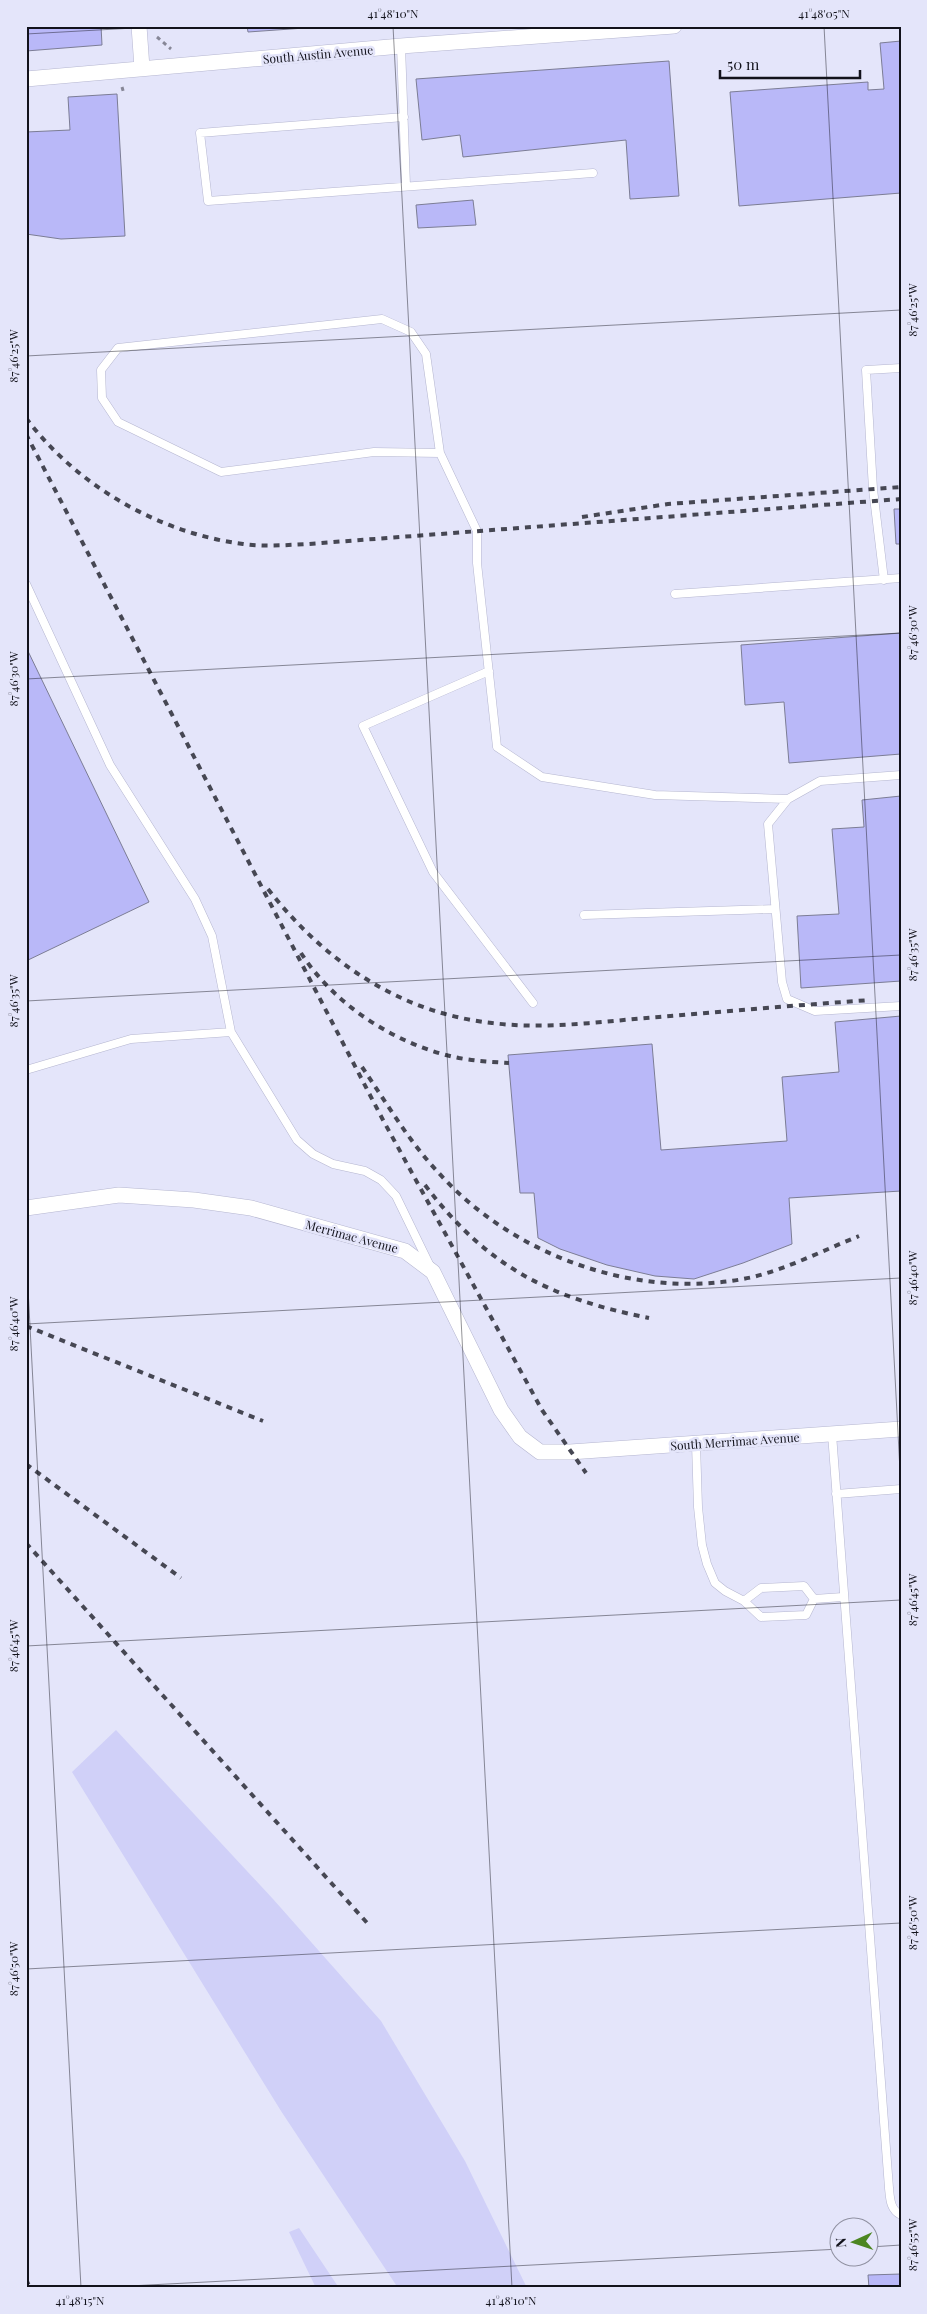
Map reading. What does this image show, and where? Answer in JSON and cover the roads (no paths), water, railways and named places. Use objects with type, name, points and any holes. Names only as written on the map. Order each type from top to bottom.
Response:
[{"type":"street","points":[[139,26],[142,68]]},
{"type":"street","name":"South Austin Avenue","points":[[26,79],[402,46],[674,26]]},
{"type":"street","name":"Merrimac Avenue","points":[[26,1208],[119,1195],[194,1200],[251,1208],[405,1251],[434,1272],[501,1410],[520,1436],[540,1452],[570,1452]]},
{"type":"street","name":"South Merrimac Avenue","points":[[570,1452],[901,1429]]},
{"type":"lane","points":[[402,46],[406,186]]},
{"type":"lane","points":[[404,117],[200,133],[208,201],[593,173]]},
{"type":"lane","points":[[440,453],[374,452],[221,472],[118,422],[102,398],[101,370],[118,348],[382,319],[411,332],[426,354],[440,453],[476,531],[477,563],[497,747],[542,777],[654,795],[788,799]]},
{"type":"lane","points":[[884,580],[873,490],[866,370],[901,368]]},
{"type":"lane","points":[[675,594],[901,578]]},
{"type":"lane","points":[[26,584],[110,765],[195,899],[212,936],[231,1032],[296,1140],[313,1154],[334,1164],[365,1171],[381,1180],[396,1196],[434,1272]]},
{"type":"lane","points":[[488,671],[363,726],[433,872],[533,1003]]},
{"type":"lane","points":[[901,774],[820,781],[788,799],[768,824],[782,982],[788,999],[815,1011],[901,1006]]},
{"type":"lane","points":[[584,915],[775,909]]},
{"type":"lane","points":[[26,1070],[131,1039],[231,1032]]},
{"type":"lane","points":[[832,1434],[889,2188],[891,2205],[896,2213],[901,2215]]},
{"type":"lane","points":[[696,1444],[702,1545],[715,1583],[744,1602],[761,1617],[806,1615],[814,1599]]},
{"type":"lane","points":[[836,1494],[901,1489]]},
{"type":"lane","points":[[744,1602],[761,1588],[804,1586],[814,1599]]},
{"type":"lane","points":[[814,1599],[843,1597]]},
{"type":"railway","points":[[26,418],[70,465],[95,485],[122,502],[151,517],[181,529],[212,538],[251,545],[308,544],[901,499]]},
{"type":"railway","points":[[26,434],[383,1120],[542,1410],[586,1473]]},
{"type":"railway","points":[[582,517],[668,504],[901,487]]},
{"type":"railway","points":[[268,889],[314,939],[366,979],[395,995],[426,1008],[458,1017],[492,1023],[534,1026],[596,1023],[870,1000]]},
{"type":"railway","points":[[301,953],[331,990],[370,1021],[391,1033],[413,1044],[459,1058],[509,1063]]},
{"type":"railway","points":[[362,1067],[416,1147],[437,1171],[468,1201],[503,1227],[541,1249],[581,1266],[623,1277],[667,1283],[710,1283],[753,1277],[766,1273],[793,1264],[859,1236]]},
{"type":"railway","points":[[425,1185],[472,1238],[497,1258],[523,1275],[551,1289],[581,1300],[649,1318]]},
{"type":"railway","points":[[26,1326],[263,1421]]},
{"type":"railway","points":[[26,1464],[181,1578]]},
{"type":"railway","points":[[26,1543],[369,1925]]},
{"type":"railway","points":[[26,2279],[30,2288]]}]
